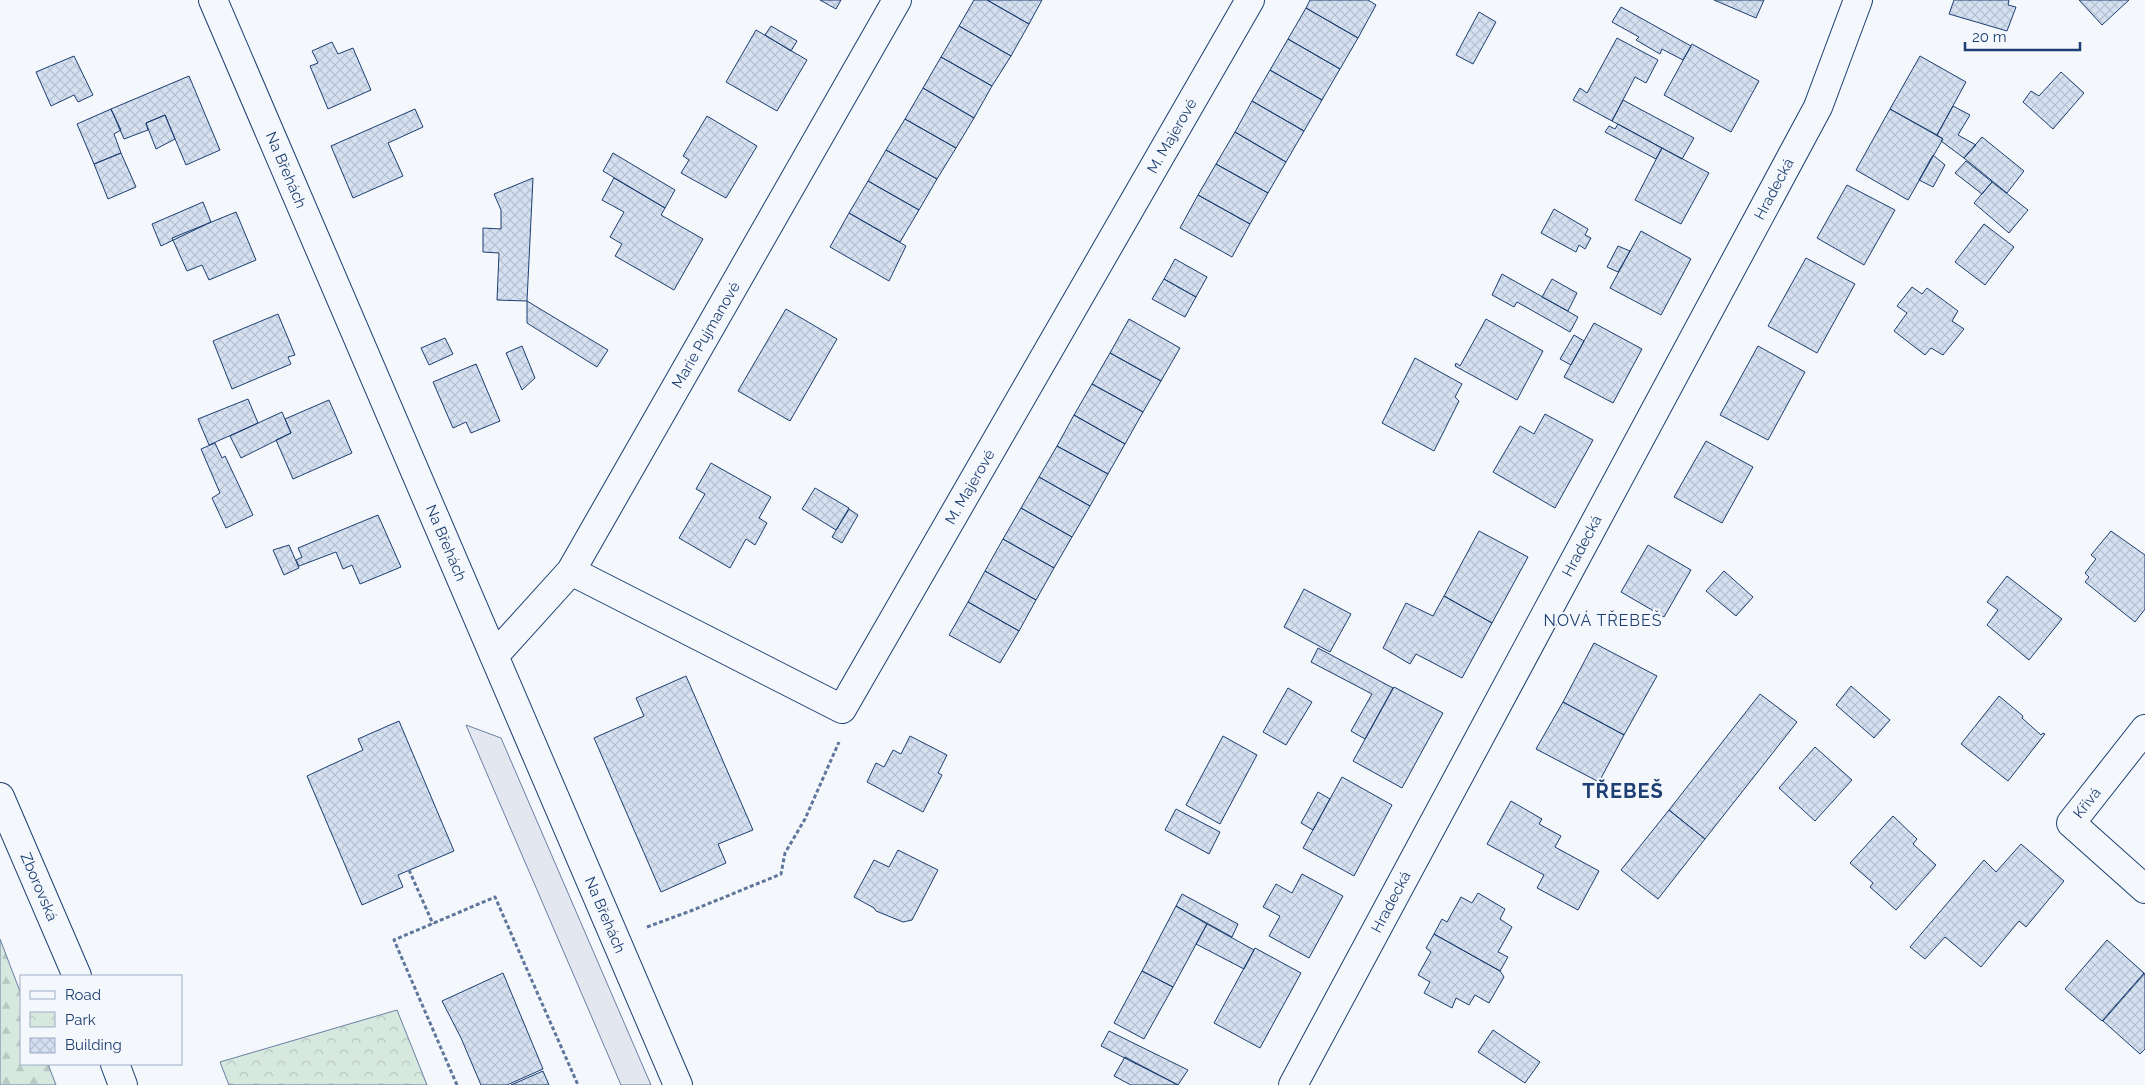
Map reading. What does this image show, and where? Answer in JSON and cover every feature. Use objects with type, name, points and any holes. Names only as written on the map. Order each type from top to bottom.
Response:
[{"type":"street","name":"Na Břehách","points":[[213,0],[678,1085]]},
{"type":"street","name":"Marie Pujmanové","points":[[494,656],[571,571],[897,0]]},
{"type":"street","name":"M. Majerové","points":[[571,571],[842,709],[1250,0]]},
{"type":"street","name":"Hradecká","points":[[1293,1085],[1818,108],[1858,0]]},
{"type":"street","name":"Křivá","points":[[2145,730],[2071,822],[2145,889]]},
{"type":"street","name":"Zborovská","points":[[0,797],[77,975]]},
{"type":"street","points":[[115,1065],[123,1085]]},
{"type":"path","points":[[642,929],[781,874],[785,853],[805,819],[839,741],[833,737]]},
{"type":"path","points":[[409,870],[432,924]]},
{"type":"path","points":[[457,1085],[394,940],[495,897],[578,1085]]},
{"type":"green space","points":[[0,939],[20,991],[20,1065],[48,1065],[56,1085],[0,1085]]},
{"type":"green space","points":[[397,1010],[427,1085],[229,1085],[220,1062]]},
{"type":"shaded area","points":[[466,725],[501,738],[651,1085],[621,1085]]},
{"type":"building","points":[[820,0],[841,0],[836,9]]},
{"type":"building","points":[[974,0],[987,0],[1029,24],[1011,56],[959,26]]},
{"type":"building","points":[[987,0],[1042,0],[1029,24]]},
{"type":"building","points":[[1310,0],[1368,0],[1376,5],[1358,38],[1306,8]]},
{"type":"building","points":[[1714,0],[1764,0],[1756,18]]},
{"type":"building","points":[[1954,0],[2009,0],[2008,5],[2016,7],[2007,31],[1949,14]]},
{"type":"building","points":[[2079,0],[2129,0],[2102,25]]},
{"type":"building","points":[[1621,7],[1691,46],[1683,60],[1662,49],[1660,54],[1636,40],[1639,37],[1612,22]]},
{"type":"building","points":[[1306,8],[1358,38],[1340,69],[1288,39]]},
{"type":"building","points":[[1479,12],[1496,22],[1473,64],[1456,55]]},
{"type":"building","points":[[771,26],[797,41],[791,51],[765,35]]},
{"type":"building","points":[[959,26],[1011,56],[992,86],[941,57]]},
{"type":"building","points":[[756,30],[807,60],[777,111],[726,82]]},
{"type":"building","points":[[1617,38],[1658,60],[1646,83],[1635,77],[1612,121],[1573,100],[1580,88],[1587,93]]},
{"type":"building","points":[[1288,39],[1340,69],[1322,100],[1270,70]]},
{"type":"building","points":[[332,42],[338,54],[353,48],[371,90],[328,109],[310,66],[318,63],[312,51]]},
{"type":"building","points":[[1692,44],[1759,81],[1731,132],[1664,95]]},
{"type":"building","points":[[74,56],[93,95],[78,102],[74,95],[51,106],[36,72]]},
{"type":"building","points":[[1920,56],[1966,82],[1937,135],[1890,109]]},
{"type":"building","points":[[941,57],[992,86],[974,118],[923,88]]},
{"type":"building","points":[[1270,70],[1322,100],[1304,131],[1252,101]]},
{"type":"building","points":[[2061,72],[2084,93],[2053,129],[2023,102],[2031,91],[2039,96]]},
{"type":"building","points":[[189,76],[220,150],[186,165],[165,115],[146,123],[148,130],[124,139],[111,109]]},
{"type":"building","points":[[923,88],[974,118],[956,148],[905,119]]},
{"type":"building","points":[[1623,100],[1694,138],[1682,159],[1612,121]]},
{"type":"building","points":[[1252,101],[1304,131],[1286,162],[1235,132]]},
{"type":"building","points":[[1953,106],[1970,115],[1958,135],[1976,145],[1964,158],[1941,141],[1943,139],[1937,135]]},
{"type":"building","points":[[111,109],[121,130],[114,134],[121,153],[94,164],[77,124]]},
{"type":"building","points":[[415,109],[423,127],[388,143],[403,176],[353,198],[331,146]]},
{"type":"building","points":[[1890,109],[1943,139],[1908,200],[1856,170]]},
{"type":"building","points":[[165,115],[175,139],[156,149],[146,123]]},
{"type":"building","points":[[707,116],[757,146],[726,198],[681,173],[689,160],[683,156]]},
{"type":"building","points":[[905,119],[956,148],[937,179],[886,150]]},
{"type":"building","points":[[1618,124],[1662,148],[1656,159],[1605,132],[1609,126],[1615,129]]},
{"type":"building","points":[[1235,132],[1286,162],[1268,193],[1216,164]]},
{"type":"building","points":[[1982,137],[2024,171],[2007,193],[1964,158]]},
{"type":"building","points":[[1662,148],[1709,173],[1681,224],[1635,200]]},
{"type":"building","points":[[886,150],[937,179],[919,210],[868,181]]},
{"type":"building","points":[[121,153],[136,187],[108,199],[94,164]]},
{"type":"building","points":[[613,153],[675,190],[665,208],[603,171]]},
{"type":"building","points":[[1933,155],[1945,165],[1933,187],[1919,180]]},
{"type":"building","points":[[1966,161],[1992,182],[1982,194],[1955,173]]},
{"type":"building","points":[[1216,164],[1268,193],[1250,224],[1198,195]]},
{"type":"building","points":[[533,178],[527,301],[497,300],[499,253],[483,252],[483,228],[501,229],[501,210],[494,194]]},
{"type":"building","points":[[614,178],[665,208],[661,215],[703,239],[674,290],[615,256],[622,244],[610,237],[624,212],[602,200]]},
{"type":"building","points":[[868,181],[919,210],[900,242],[849,213]]},
{"type":"building","points":[[1992,182],[2028,210],[2009,233],[1974,203]]},
{"type":"building","points":[[1847,185],[1895,210],[1864,265],[1817,238]]},
{"type":"building","points":[[1198,195],[1250,224],[1232,257],[1180,228]]},
{"type":"building","points":[[203,202],[211,222],[161,246],[152,224]]},
{"type":"building","points":[[1554,209],[1588,229],[1585,235],[1591,238],[1585,249],[1579,245],[1576,252],[1541,233]]},
{"type":"building","points":[[236,212],[256,260],[209,280],[202,265],[187,271],[172,238]]},
{"type":"building","points":[[849,213],[906,246],[889,281],[830,247]]},
{"type":"building","points":[[1984,224],[2014,247],[1985,285],[1955,262]]},
{"type":"building","points":[[1641,231],[1691,259],[1661,315],[1610,288]]},
{"type":"building","points":[[1618,246],[1630,251],[1618,272],[1607,267]]},
{"type":"building","points":[[1806,258],[1855,284],[1817,353],[1768,326]]},
{"type":"building","points":[[1175,259],[1207,277],[1196,297],[1164,279]]},
{"type":"building","points":[[1502,274],[1578,317],[1570,332],[1517,302],[1514,307],[1492,295]]},
{"type":"building","points":[[1164,279],[1196,297],[1185,317],[1152,299]]},
{"type":"building","points":[[1552,279],[1577,293],[1568,311],[1542,297]]},
{"type":"building","points":[[1912,287],[1922,294],[1927,288],[1958,311],[1952,321],[1964,329],[1943,355],[1931,348],[1925,355],[1894,331],[1907,313],[1897,306]]},
{"type":"building","points":[[527,301],[608,350],[597,367],[527,323]]},
{"type":"building","points":[[786,309],[837,339],[790,421],[738,391]]},
{"type":"building","points":[[278,314],[295,355],[288,357],[291,364],[232,389],[213,341]]},
{"type":"building","points":[[1129,319],[1180,348],[1161,381],[1110,353]]},
{"type":"building","points":[[1486,319],[1543,351],[1517,400],[1455,366],[1456,363],[1460,366]]},
{"type":"building","points":[[1594,323],[1642,349],[1613,403],[1564,377]]},
{"type":"building","points":[[1574,335],[1584,341],[1571,365],[1560,359]]},
{"type":"building","points":[[445,338],[453,354],[429,365],[421,348]]},
{"type":"building","points":[[522,346],[535,378],[522,390],[506,353]]},
{"type":"building","points":[[1758,346],[1805,372],[1768,440],[1720,415]]},
{"type":"building","points":[[1110,353],[1161,381],[1143,412],[1092,384]]},
{"type":"building","points":[[1415,358],[1462,384],[1455,397],[1459,401],[1434,451],[1382,423]]},
{"type":"building","points":[[476,364],[500,421],[471,433],[466,422],[453,428],[433,382]]},
{"type":"building","points":[[1092,384],[1143,412],[1125,444],[1074,415]]},
{"type":"building","points":[[248,399],[258,423],[209,445],[198,419]]},
{"type":"building","points":[[329,400],[352,453],[293,479],[276,440],[291,433],[285,419]]},
{"type":"building","points":[[282,412],[291,433],[241,458],[230,436]]},
{"type":"building","points":[[1545,414],[1593,440],[1555,508],[1493,472],[1520,426],[1534,434]]},
{"type":"building","points":[[1074,415],[1125,444],[1108,474],[1057,446]]},
{"type":"building","points":[[1706,441],[1753,467],[1722,523],[1674,497]]},
{"type":"building","points":[[215,443],[222,458],[225,456],[253,515],[226,528],[212,498],[220,493],[201,449]]},
{"type":"building","points":[[1057,446],[1108,474],[1090,506],[1039,477]]},
{"type":"building","points":[[711,463],[771,497],[759,518],[767,523],[755,545],[746,539],[730,568],[679,538],[705,494],[696,489]]},
{"type":"building","points":[[1039,477],[1090,506],[1072,537],[1021,508]]},
{"type":"building","points":[[815,488],[849,508],[836,530],[802,509]]},
{"type":"building","points":[[1021,508],[1072,537],[1054,568],[1003,539]]},
{"type":"building","points":[[849,509],[858,515],[842,543],[832,537]]},
{"type":"building","points":[[378,515],[401,567],[360,584],[352,565],[343,569],[336,552],[299,566],[296,560],[302,557],[298,548]]},
{"type":"building","points":[[1479,531],[1528,557],[1492,623],[1444,596]]},
{"type":"building","points":[[2111,531],[2145,555],[2145,609],[2135,622],[2085,582],[2089,577],[2085,573],[2096,559],[2091,555]]},
{"type":"building","points":[[1003,539],[1054,568],[1036,600],[985,571]]},
{"type":"building","points":[[289,545],[299,568],[284,575],[273,550]]},
{"type":"building","points":[[1648,545],[1691,570],[1664,617],[1621,592]]},
{"type":"building","points":[[985,571],[1036,600],[1019,631],[968,602]]},
{"type":"building","points":[[1724,571],[1753,597],[1736,616],[1706,591]]},
{"type":"building","points":[[2007,576],[2062,619],[2029,660],[1987,625],[1998,610],[1987,602]]},
{"type":"building","points":[[1304,589],[1351,614],[1330,652],[1284,627]]},
{"type":"building","points":[[1444,596],[1492,623],[1462,678],[1416,654],[1410,664],[1383,648],[1406,603],[1433,616]]},
{"type":"building","points":[[968,602],[1019,631],[1000,663],[949,635]]},
{"type":"building","points":[[1594,643],[1657,676],[1624,735],[1563,702]]},
{"type":"building","points":[[1318,648],[1393,688],[1365,739],[1351,731],[1372,694],[1311,662]]},
{"type":"building","points":[[686,676],[753,830],[718,844],[726,863],[661,892],[594,738],[644,716],[636,698]]},
{"type":"building","points":[[1851,686],[1890,720],[1874,738],[1836,705]]},
{"type":"building","points":[[1394,687],[1443,713],[1402,788],[1353,761]]},
{"type":"building","points":[[1288,688],[1312,702],[1286,745],[1263,732]]},
{"type":"building","points":[[1760,694],[1797,722],[1705,839],[1669,810]]},
{"type":"building","points":[[1999,696],[2023,716],[2022,718],[2041,735],[2045,734],[2008,781],[1961,744]]},
{"type":"building","points":[[1563,702],[1624,735],[1599,782],[1536,749]]},
{"type":"building","points":[[399,721],[454,851],[398,875],[403,887],[362,905],[307,776],[363,750],[358,739]]},
{"type":"building","points":[[910,736],[947,755],[938,773],[942,775],[923,812],[867,782],[876,763],[884,767],[893,750],[901,754]]},
{"type":"building","points":[[1223,736],[1257,755],[1220,824],[1186,805]]},
{"type":"building","points":[[1815,747],[1852,780],[1815,821],[1779,788]]},
{"type":"building","points":[[1342,777],[1392,805],[1354,876],[1303,848]]},
{"type":"building","points":[[1318,792],[1330,799],[1313,830],[1301,823]]},
{"type":"building","points":[[1511,801],[1542,819],[1539,824],[1561,836],[1555,847],[1599,871],[1578,910],[1537,888],[1544,875],[1487,844]]},
{"type":"building","points":[[1176,809],[1220,832],[1209,854],[1165,830]]},
{"type":"building","points":[[1669,810],[1705,839],[1658,899],[1621,870]]},
{"type":"building","points":[[1893,816],[1917,839],[1913,844],[1936,865],[1896,910],[1870,887],[1873,883],[1850,863]]},
{"type":"building","points":[[2021,844],[2064,881],[2026,927],[2019,921],[1981,967],[1945,937],[1925,959],[1910,947],[1984,860],[1996,872]]},
{"type":"building","points":[[898,850],[938,870],[912,920],[903,922],[876,911],[854,897],[874,860],[889,867]]},
{"type":"building","points":[[1302,874],[1343,896],[1309,958],[1269,936],[1280,916],[1263,907],[1276,884],[1292,893]]},
{"type":"building","points":[[1478,893],[1505,909],[1500,919],[1512,927],[1498,952],[1508,957],[1500,971],[1434,934],[1442,919],[1447,922],[1461,897],[1472,903]]},
{"type":"building","points":[[1182,894],[1238,924],[1232,937],[1176,906]]},
{"type":"building","points":[[1176,906],[1207,924],[1173,987],[1142,971]]},
{"type":"building","points":[[1207,924],[1254,950],[1244,969],[1196,944]]},
{"type":"building","points":[[1434,934],[1500,971],[1504,977],[1489,1003],[1475,995],[1469,1005],[1456,998],[1452,1008],[1424,993],[1430,982],[1418,975],[1431,952],[1426,948]]},
{"type":"building","points":[[2107,940],[2144,973],[2102,1021],[2065,989]]},
{"type":"building","points":[[1255,948],[1301,973],[1260,1048],[1214,1023]]},
{"type":"building","points":[[1142,971],[1173,987],[1144,1039],[1114,1023]]},
{"type":"building","points":[[503,973],[543,1069],[507,1085],[481,1085],[461,1038],[442,1001]]},
{"type":"building","points":[[2145,973],[2145,1049],[2140,1054],[2103,1021]]},
{"type":"building","points":[[1493,1030],[1540,1062],[1525,1083],[1478,1052]]},
{"type":"building","points":[[1109,1031],[1188,1070],[1178,1085],[1101,1046]]},
{"type":"building","points":[[1125,1057],[1178,1085],[1131,1085],[1114,1076]]},
{"type":"building","points":[[543,1071],[549,1085],[511,1085]]},
{"type":"district","name":"NOVÁ TŘEBEŠ","points":[[1603,620]]},
{"type":"district","name":"TŘEBEŠ","points":[[1623,791]]}]
